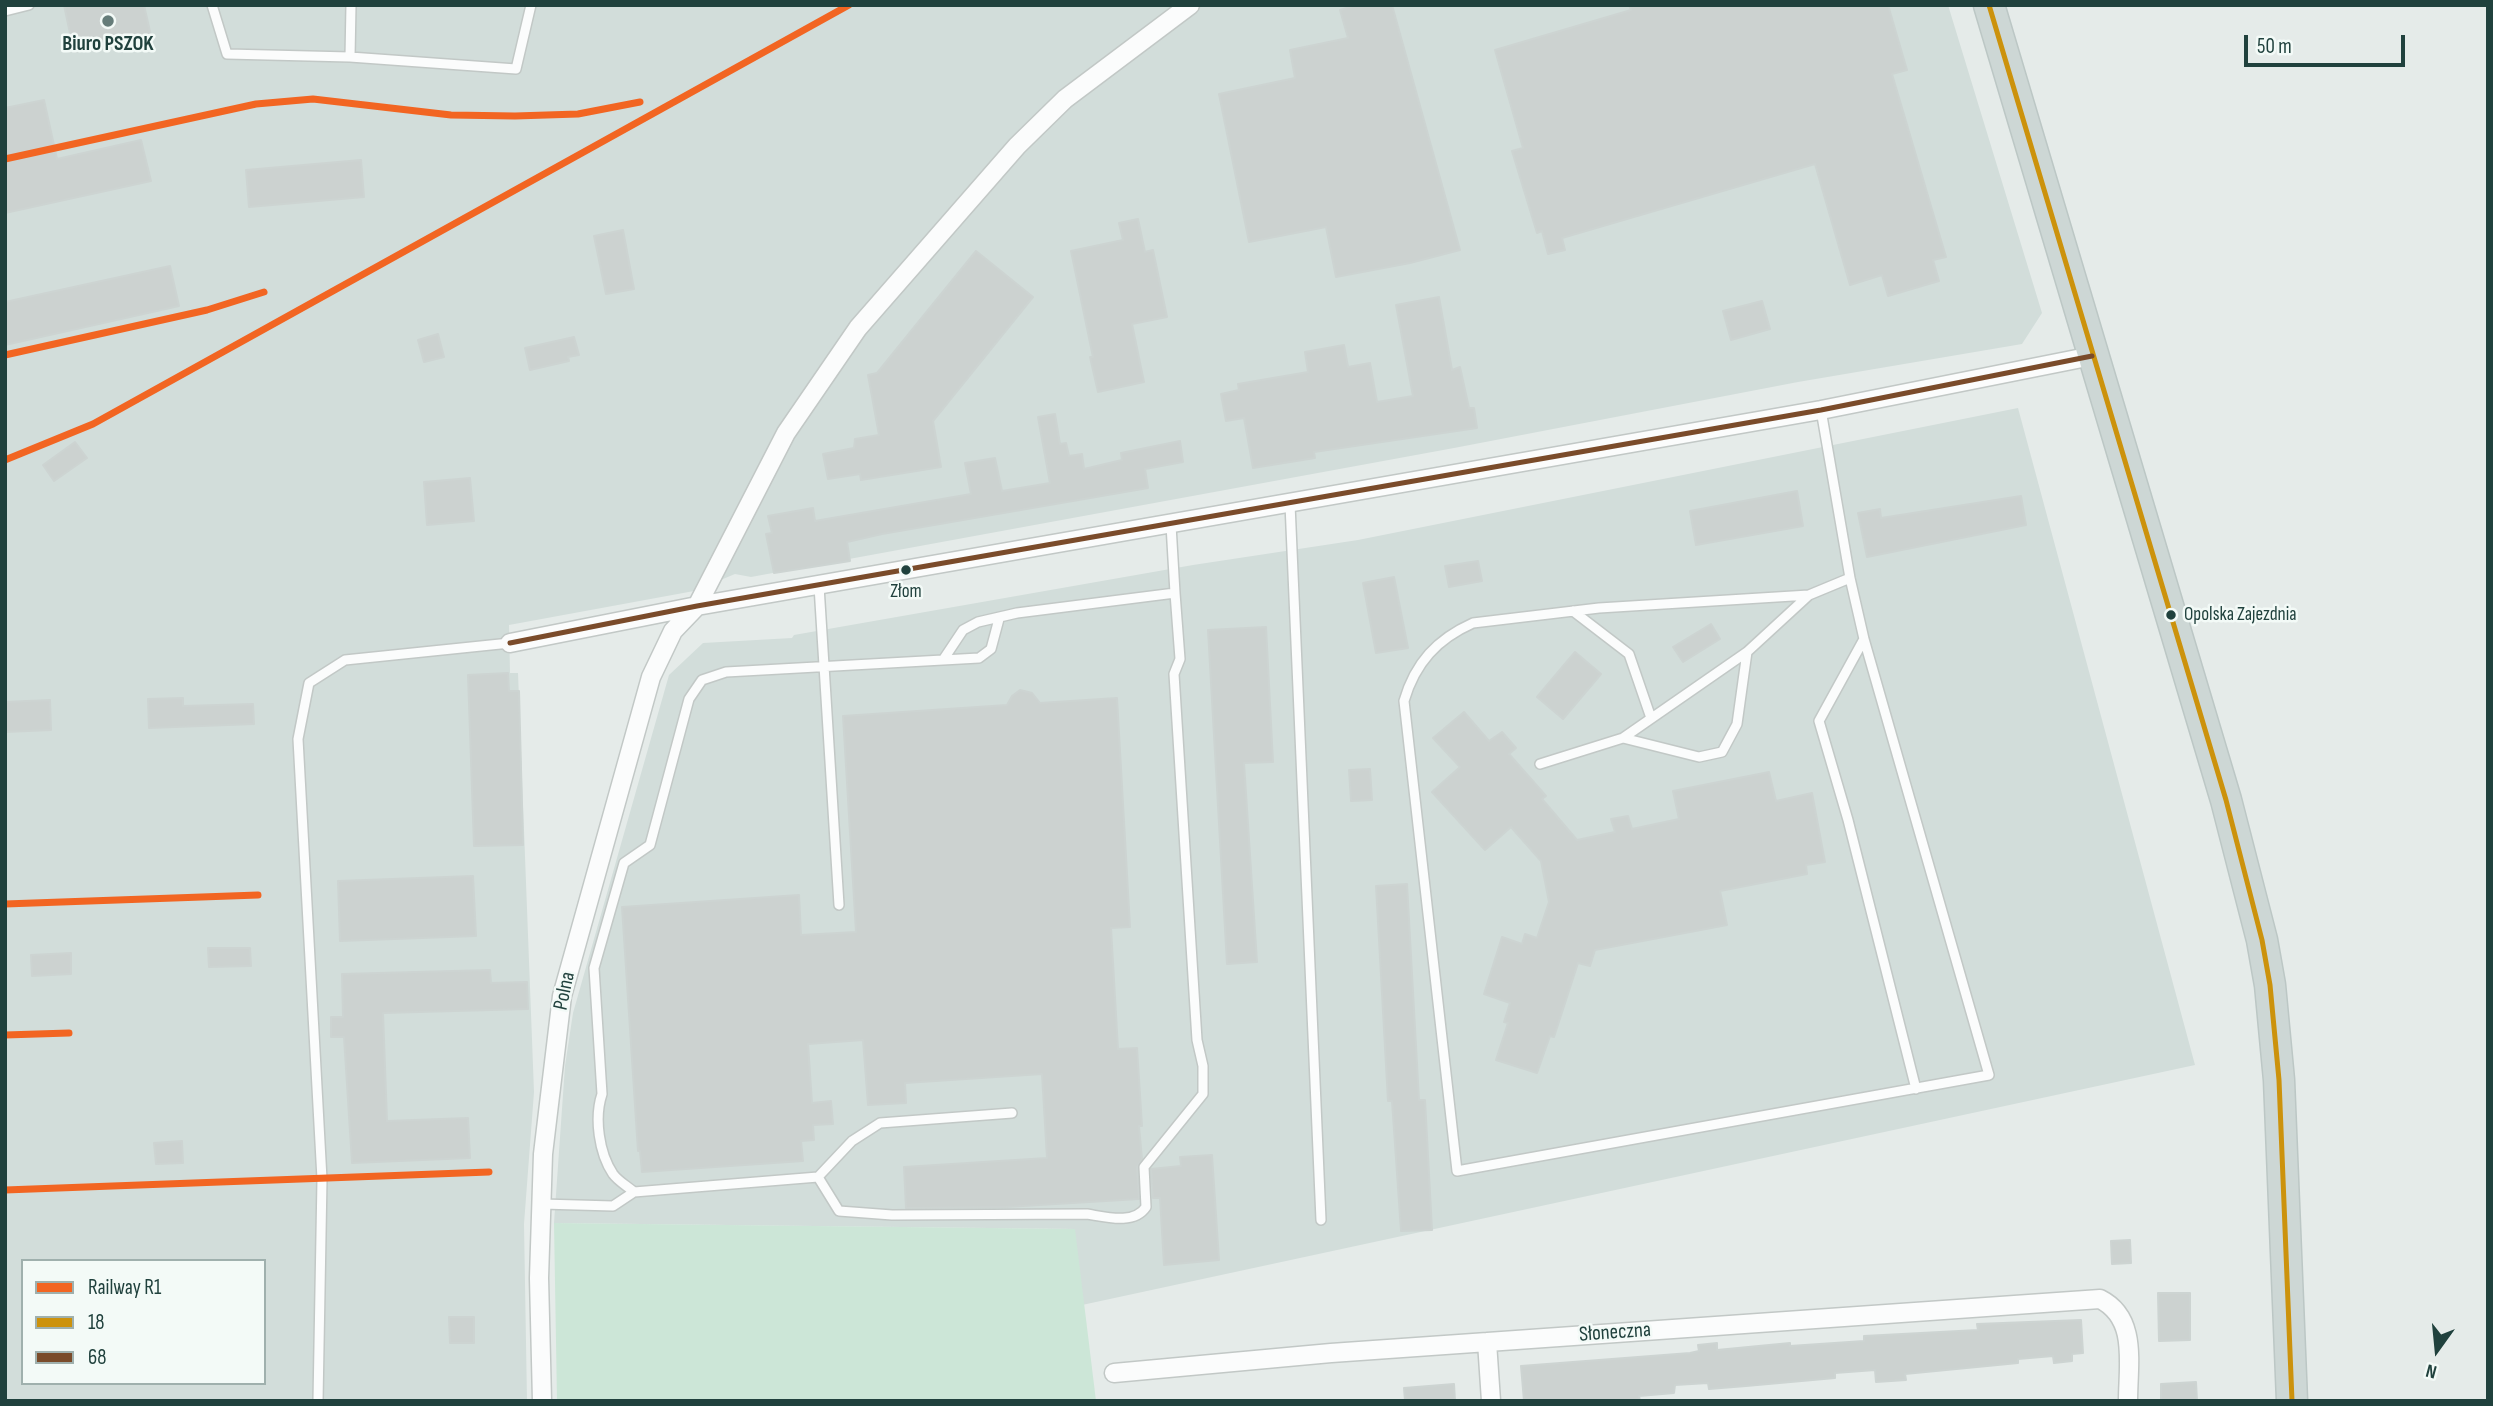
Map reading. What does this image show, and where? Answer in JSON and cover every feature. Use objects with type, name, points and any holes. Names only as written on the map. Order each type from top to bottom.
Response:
[{"type":"main road","points":[[1989,5],[2225,800],[2266,961],[2279,1080],[2292,1401]]},
{"type":"street","name":"Polna","points":[[542,1401],[543,1154],[562,996],[651,677],[673,631],[697,606],[786,432],[820,380],[889,289],[1017,146],[1065,99],[1189,5]]},
{"type":"street","points":[[510,643],[697,606],[1821,410],[2092,356]]},
{"type":"street","name":"Słoneczna","points":[[1114,1373],[1487,1342],[2100,1299],[2115,1306],[2124,1319],[2127,1335],[2128,1401]]},
{"type":"street","points":[[1487,1342],[1491,1401]]},
{"type":"lane","points":[[5,11],[29,5]]},
{"type":"lane","points":[[212,5],[227,54],[350,57],[516,69],[531,5]]},
{"type":"lane","points":[[350,57],[351,5]]},
{"type":"lane","points":[[1809,596],[1573,611],[1473,623],[1454,632],[1421,662],[1404,701],[1457,1171],[1989,1075],[1864,639],[1850,578],[1821,410]]},
{"type":"lane","points":[[1290,504],[1321,1220]]},
{"type":"lane","points":[[818,1177],[839,1211],[892,1216],[1087,1214],[1113,1218],[1139,1216],[1146,1207],[1144,1167],[1203,1094],[1203,1066],[1197,1040],[1174,674],[1180,659],[1171,525]]},
{"type":"lane","points":[[1540,764],[1623,738],[1747,652],[1809,596],[1850,578]]},
{"type":"lane","points":[[819,586],[839,905]]},
{"type":"lane","points":[[945,659],[963,630],[978,622],[1017,613],[1175,593]]},
{"type":"lane","points":[[1573,611],[1629,654],[1651,718]]},
{"type":"lane","points":[[634,1192],[615,1177],[602,1154],[598,1104],[602,1094],[594,968],[621,871],[631,857],[650,845],[689,699],[702,680],[726,672],[823,668],[987,655],[999,619]]},
{"type":"lane","points":[[1864,639],[1819,721],[1848,820],[1916,1089]]},
{"type":"lane","points":[[318,1401],[322,1179],[298,738],[309,683],[345,660],[510,643]]},
{"type":"lane","points":[[1623,738],[1699,757],[1722,752],[1737,724],[1747,652]]},
{"type":"lane","points":[[542,1204],[613,1206],[634,1192],[818,1177],[852,1141],[880,1123],[1012,1113]]},
{"type":"shaded area","points":[[5,5],[1948,5],[2042,313],[2022,344],[1798,382],[751,577],[735,574],[694,591],[509,625],[510,673],[518,673],[534,1092],[524,1224],[527,1401],[5,1401]]},
{"type":"shaded area","points":[[2018,408],[2195,1065],[1082,1305],[1074,1229],[554,1223],[565,1066],[573,1013],[669,675],[703,643],[792,638],[794,635],[1193,565],[1358,540]]},
{"type":"green space","points":[[554,1223],[1075,1229],[1096,1401],[557,1401]]},
{"type":"building","name":"Biuro PSZOK","points":[[64,5],[144,5],[151,36],[74,52]]},
{"type":"building","points":[[1356,5],[1392,5],[1460,250],[1336,277],[1326,227],[1249,242],[1219,94],[1295,78],[1290,50],[1348,38],[1340,10]]},
{"type":"building","points":[[1629,5],[1888,5],[1907,70],[1892,74],[1946,257],[1933,260],[1939,281],[1888,296],[1882,275],[1850,285],[1815,164],[1562,238],[1565,250],[1548,254],[1542,231],[1537,233],[1512,151],[1523,148],[1495,50],[1631,10]]},
{"type":"building","points":[[44,100],[57,159],[141,140],[151,181],[5,213],[5,108]]},
{"type":"building","points":[[361,160],[364,197],[249,207],[246,170]]},
{"type":"building","points":[[1138,219],[1145,252],[1153,250],[1167,317],[1132,324],[1144,382],[1098,392],[1071,251],[1123,240],[1119,223]]},
{"type":"building","points":[[623,230],[634,289],[606,294],[594,236]]},
{"type":"building","points":[[976,251],[1033,297],[933,421],[941,467],[861,480],[860,474],[828,479],[823,454],[854,448],[855,439],[879,435],[868,375],[877,373]]},
{"type":"building","points":[[170,266],[179,306],[5,345],[5,302]]},
{"type":"building","points":[[1439,297],[1452,370],[1460,367],[1469,408],[1474,408],[1477,428],[1314,452],[1315,458],[1253,468],[1244,418],[1226,421],[1221,394],[1239,390],[1238,384],[1308,372],[1305,352],[1344,345],[1348,367],[1370,363],[1377,402],[1413,396],[1396,305]]},
{"type":"building","points":[[1762,301],[1770,329],[1731,340],[1723,311]]},
{"type":"building","points":[[438,334],[444,357],[424,362],[418,340]]},
{"type":"building","points":[[574,337],[579,355],[568,357],[569,361],[530,370],[525,348]]},
{"type":"building","points":[[1055,414],[1060,444],[1066,443],[1069,456],[1082,454],[1084,469],[1122,460],[1121,453],[1180,441],[1183,462],[1145,469],[1148,488],[882,534],[847,542],[850,561],[774,573],[766,534],[772,533],[768,516],[813,508],[815,521],[971,494],[965,463],[995,458],[1002,491],[1050,483],[1038,417]]},
{"type":"building","points":[[75,442],[87,458],[54,481],[43,465]]},
{"type":"building","points":[[470,478],[474,521],[427,525],[424,482]]},
{"type":"building","points":[[1797,491],[1803,526],[1696,545],[1690,511]]},
{"type":"building","points":[[2021,496],[2026,525],[1867,557],[1858,513],[1880,509],[1881,518]]},
{"type":"building","points":[[1478,561],[1482,581],[1449,587],[1445,566]]},
{"type":"building","points":[[1394,577],[1408,648],[1376,653],[1363,583]]},
{"type":"building","points":[[1711,624],[1720,639],[1683,662],[1673,647]]},
{"type":"building","points":[[1266,627],[1273,762],[1244,763],[1257,962],[1227,964],[1208,630]]},
{"type":"building","points":[[1575,652],[1601,674],[1563,719],[1537,697]]},
{"type":"building","points":[[508,673],[509,691],[519,691],[523,845],[474,846],[468,675]]},
{"type":"building","points":[[1020,690],[1032,693],[1040,703],[1117,698],[1130,927],[1111,928],[1118,1049],[1137,1048],[1142,1126],[1139,1126],[1142,1159],[1137,1167],[1139,1199],[1006,1207],[906,1208],[904,1167],[1047,1158],[1042,1074],[905,1083],[906,1103],[868,1105],[863,1040],[808,1044],[812,1103],[831,1101],[833,1124],[813,1125],[814,1140],[801,1141],[803,1161],[642,1172],[638,1151],[622,907],[799,895],[801,935],[856,932],[843,716],[1007,705],[1012,696]]},
{"type":"building","points":[[183,698],[183,706],[253,704],[254,724],[149,728],[148,699]]},
{"type":"building","points":[[50,700],[51,730],[5,732],[5,702]]},
{"type":"building","points":[[1464,712],[1489,741],[1502,732],[1516,748],[1509,754],[1546,796],[1542,799],[1577,840],[1615,832],[1611,819],[1628,816],[1632,829],[1679,819],[1673,791],[1769,772],[1776,801],[1812,793],[1825,862],[1806,865],[1807,874],[1720,891],[1727,925],[1595,950],[1590,966],[1578,963],[1554,1037],[1550,1036],[1537,1073],[1496,1060],[1508,1023],[1504,1022],[1510,1003],[1484,994],[1502,937],[1522,944],[1525,934],[1537,938],[1549,902],[1541,861],[1511,827],[1485,850],[1432,792],[1460,767],[1433,738]]},
{"type":"building","points":[[1370,769],[1372,800],[1351,801],[1349,770]]},
{"type":"building","points":[[473,876],[476,936],[340,941],[338,881]]},
{"type":"building","points":[[1407,884],[1419,1100],[1425,1100],[1432,1230],[1401,1231],[1392,1101],[1388,1101],[1376,886]]},
{"type":"building","points":[[208,948],[250,948],[251,966],[209,967]]},
{"type":"building","points":[[71,953],[71,974],[32,976],[31,955]]},
{"type":"building","points":[[490,970],[491,983],[527,982],[528,1009],[383,1013],[387,1121],[468,1118],[470,1158],[352,1163],[344,1037],[331,1037],[331,1017],[343,1017],[342,974]]},
{"type":"building","points":[[182,1141],[183,1163],[156,1164],[154,1143]]},
{"type":"building","points":[[1212,1155],[1219,1260],[1164,1265],[1160,1198],[1153,1198],[1151,1169],[1181,1166],[1180,1157]]},
{"type":"building","points":[[2130,1240],[2131,1263],[2112,1264],[2111,1241]]},
{"type":"building","points":[[2158,1293],[2190,1293],[2190,1340],[2159,1341]]},
{"type":"building","points":[[449,1317],[474,1317],[474,1343],[450,1343]]},
{"type":"building","points":[[2081,1320],[2083,1353],[2072,1354],[2072,1361],[2054,1363],[2053,1356],[2018,1359],[2018,1363],[1905,1374],[1906,1380],[1876,1382],[1875,1370],[1835,1373],[1835,1378],[1709,1389],[1708,1383],[1675,1385],[1674,1393],[1639,1396],[1640,1401],[1524,1401],[1521,1366],[1690,1353],[1699,1351],[1698,1345],[1717,1343],[1717,1350],[1790,1343],[1790,1346],[1864,1341],[1864,1336],[1978,1330],[1977,1324]]},
{"type":"building","points":[[2196,1382],[2197,1401],[2161,1401],[2161,1384]]},
{"type":"building","points":[[1454,1384],[1455,1401],[1405,1401],[1404,1388]]},
{"type":"rail line","name":"R1","points":[[5,460],[93,424],[849,5]]},
{"type":"rail line","name":"R1","points":[[5,159],[256,104],[313,99],[451,115],[515,116],[578,114],[640,102]]},
{"type":"rail line","name":"R1","points":[[5,355],[207,310],[264,292]]},
{"type":"rail line","name":"R1","points":[[5,904],[258,895]]},
{"type":"rail line","name":"R1","points":[[5,1035],[69,1033]]},
{"type":"rail line","name":"R1","points":[[5,1190],[489,1172]]},
{"type":"transit line","name":"18","points":[[1989,5],[2226,800],[2262,940],[2270,985],[2279,1080],[2292,1401]]},
{"type":"transit line","name":"68","points":[[510,643],[697,606],[1821,410],[2092,356]]},
{"type":"place","name":"Biuro PSZOK","points":[[108,21]]},
{"type":"place","name":"Złom","points":[[906,570]]},
{"type":"place","name":"Opolska Zajezdnia","points":[[2171,615]]}]
